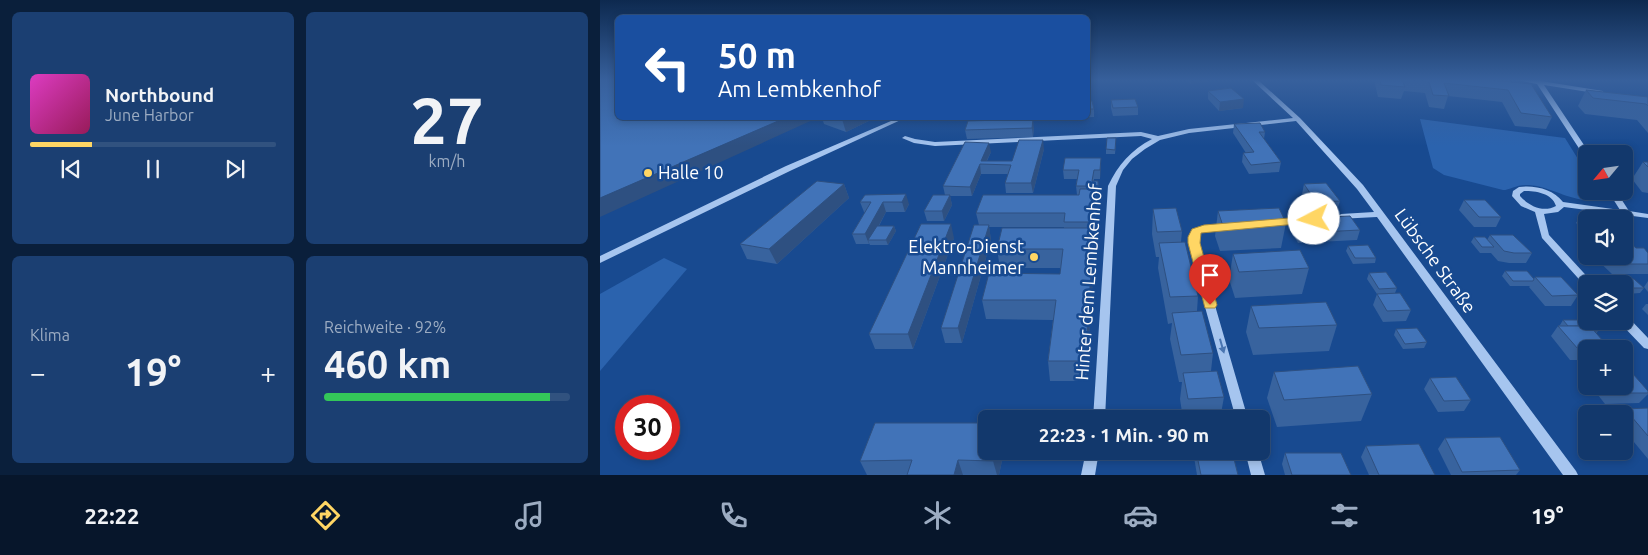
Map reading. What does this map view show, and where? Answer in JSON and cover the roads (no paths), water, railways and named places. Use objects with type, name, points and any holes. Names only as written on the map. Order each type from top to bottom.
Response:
[{"type":"street","name":"Lübsche Straße","points":[[1280,102],[1298,118],[1338,162],[1380,214],[1571,475]]},
{"type":"street","points":[[1552,102],[1581,145]]},
{"type":"street","name":"Hinter dem Lembkenhof","points":[[1100,410],[1112,186],[1122,164],[1138,148],[1158,138],[1189,131],[1298,118]]},
{"type":"street","points":[[600,260],[789,168],[897,120]]},
{"type":"street","name":"Hinter dem Lembkenhof","points":[[905,138],[935,144],[1141,134],[1158,138]]},
{"type":"street","points":[[1560,204],[1560,207],[1555,210],[1540,210],[1522,202],[1517,198],[1516,193],[1522,189],[1541,191],[1554,197],[1560,204],[1604,210]]},
{"type":"street","points":[[1540,210],[1545,236],[1581,275]]},
{"type":"street","points":[[1328,218],[1380,214]]},
{"type":"street","points":[[1633,214],[1648,216]]},
{"type":"street","points":[[1263,224],[1309,220]]},
{"type":"street","points":[[1238,226],[1204,228],[1196,231],[1193,237],[1202,278],[1239,410]]},
{"type":"street","points":[[1633,329],[1648,345]]},
{"type":"street","points":[[1088,475],[1091,460]]},
{"type":"street","points":[[1254,460],[1258,475]]},
{"type":"place","name":"Halle 10","points":[[648,173]]},
{"type":"place","name":"Elektro-Dienst Mannheimer","points":[[1034,257]]}]
